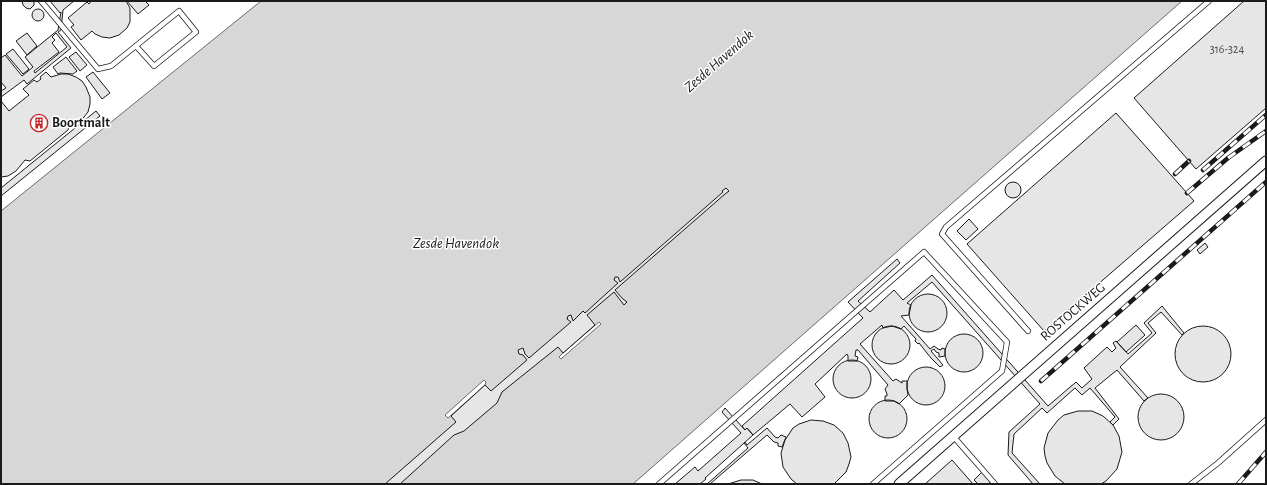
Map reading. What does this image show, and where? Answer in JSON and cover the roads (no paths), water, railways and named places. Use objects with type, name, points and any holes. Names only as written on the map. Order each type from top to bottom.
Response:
[{"type":"street","name":"ROSTOCKWEG","points":[[899,484],[1266,161]]},
{"type":"lane","points":[[40,1],[98,69],[111,66],[179,11],[196,32],[154,66],[136,46]]},
{"type":"lane","points":[[1028,331],[942,234],[946,227],[1209,1]]},
{"type":"lane","points":[[659,484],[924,252],[1007,342],[1002,371],[873,484]]},
{"type":"lane","points":[[1191,484],[1218,463],[1266,420]]},
{"type":"lane","points":[[953,436],[995,484]]},
{"type":"water","name":"Zesde Havendok","points":[[261,1],[1182,1],[633,484],[1,484],[1,211]]},
{"type":"railway","points":[[1203,170],[1266,115]]},
{"type":"railway","points":[[1187,193],[1228,158],[1266,131]]},
{"type":"railway","points":[[1175,174],[1189,161]]},
{"type":"railway","points":[[1041,381],[1266,182]]},
{"type":"railway","points":[[1238,484],[1266,452]]},
{"type":"place","name":"Boortmalt","points":[[39,123]]}]
